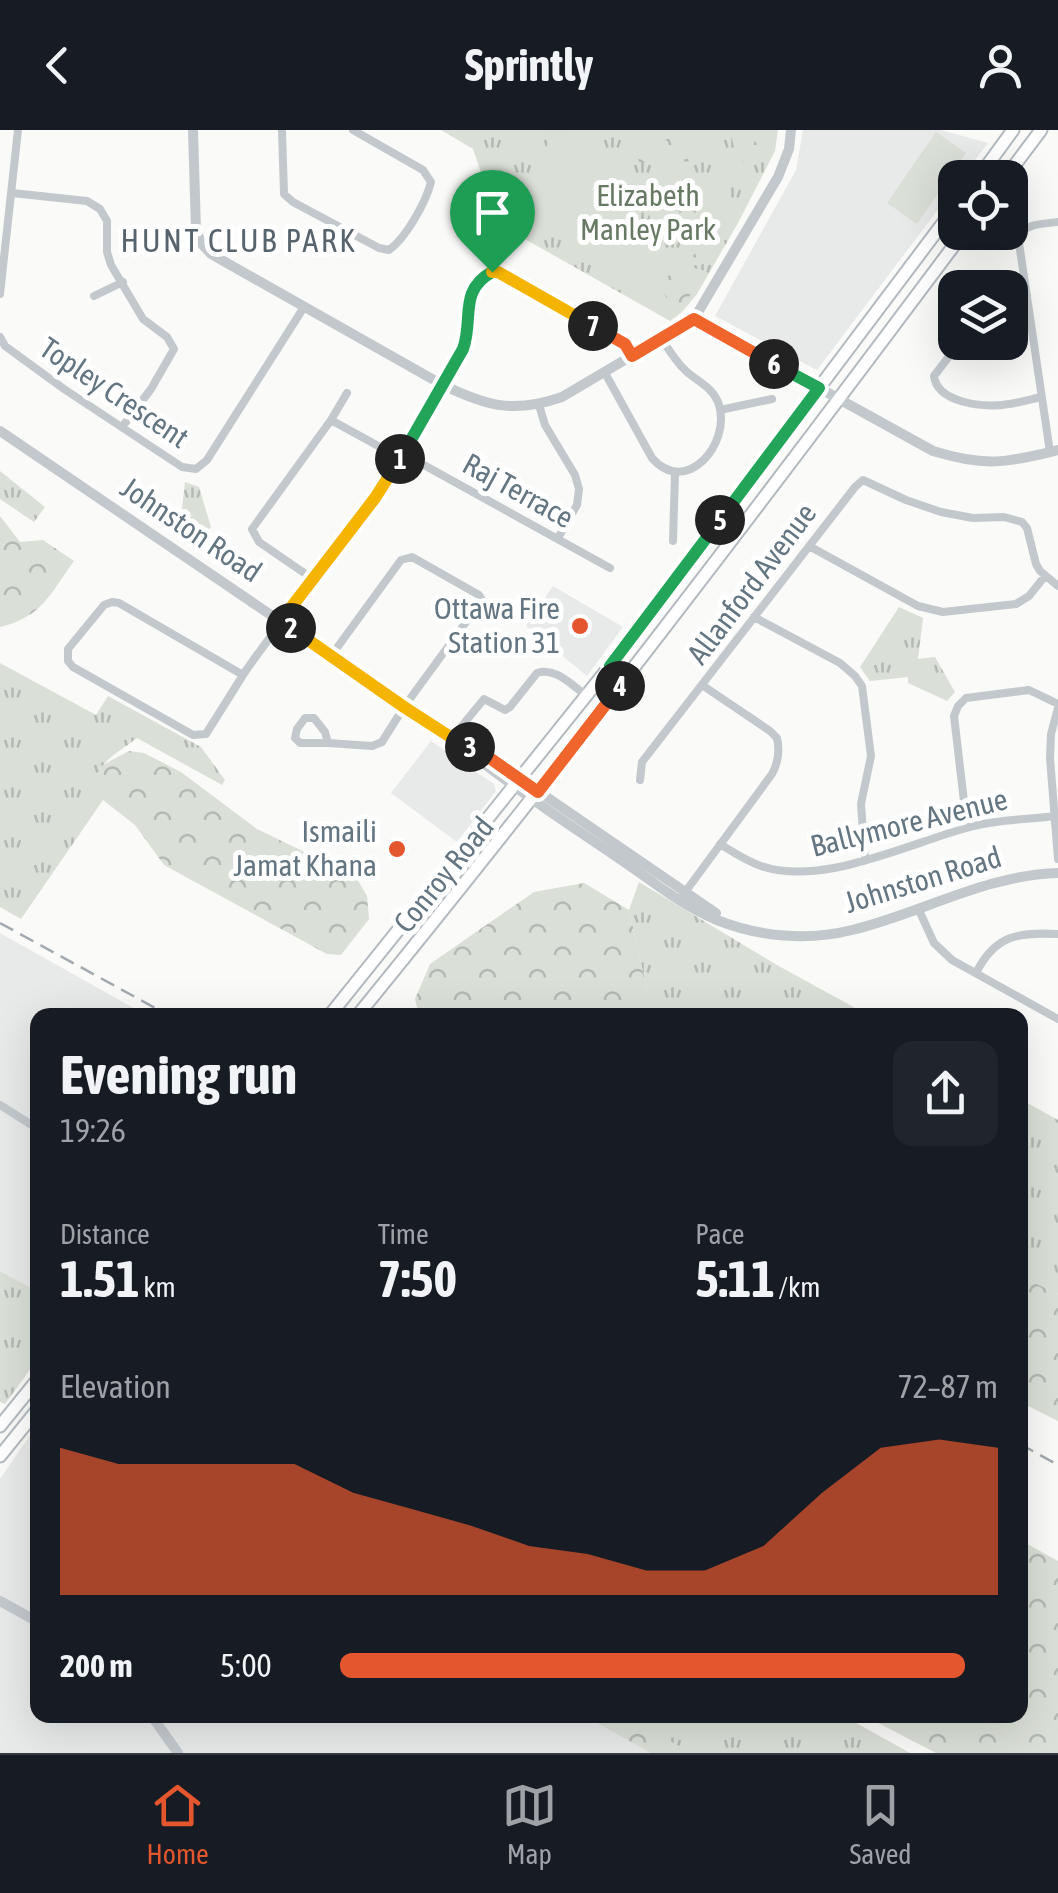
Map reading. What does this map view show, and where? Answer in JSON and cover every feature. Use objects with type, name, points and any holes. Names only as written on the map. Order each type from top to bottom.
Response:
[{"type":"main road","points":[[991,160],[1013,130]]},
{"type":"main road","points":[[1018,160],[1041,130]]},
{"type":"main road","name":"Conroy Road","points":[[336,1008],[610,666],[938,230]]},
{"type":"main road","name":"Conroy Road","points":[[364,1008],[627,678],[951,250]]},
{"type":"main road","points":[[610,666],[627,678]]},
{"type":"main road","points":[[0,1426],[30,1390]]},
{"type":"main road","points":[[0,1456],[30,1419]]},
{"type":"street","points":[[0,294],[18,130]]},
{"type":"street","points":[[193,130],[196,230],[211,254],[442,384],[476,401],[514,408],[562,397],[694,319],[778,176],[789,150],[791,130]]},
{"type":"street","points":[[282,130],[284,194],[378,248],[389,250],[398,244],[432,182],[424,170],[353,130]]},
{"type":"street","points":[[12,193],[88,201],[100,209],[106,221],[107,252],[112,265],[143,319],[167,337],[174,349],[122,426]]},
{"type":"street","points":[[1023,270],[1018,236],[1023,229],[1058,222]]},
{"type":"street","points":[[244,676],[112,602],[104,605],[66,655],[73,666],[193,736],[206,734],[280,622],[375,498],[402,456],[463,349],[468,334],[470,295],[480,278],[498,272],[625,344],[632,356]]},
{"type":"street","points":[[94,296],[123,282]]},
{"type":"street","points":[[694,319],[933,451],[960,460],[1011,462],[1054,451],[1041,397],[1028,302]]},
{"type":"street","name":"Topley Crescent","points":[[0,337],[5,346],[182,468],[196,469],[206,460],[304,307]]},
{"type":"street","points":[[605,373],[660,467],[675,473],[698,466],[720,436],[720,410],[715,395],[686,371],[662,339]]},
{"type":"street","points":[[946,360],[934,376],[934,383],[940,391],[967,402],[1001,405],[1041,397]]},
{"type":"street","points":[[313,579],[259,542],[252,529],[347,393]]},
{"type":"street","points":[[720,410],[772,398]]},
{"type":"street","points":[[539,405],[579,489],[577,505],[558,538]]},
{"type":"street","name":"Raj Terrace","points":[[331,420],[610,568]]},
{"type":"street","name":"Johnston Road","points":[[0,431],[404,707],[484,754],[536,795],[682,896],[744,928],[784,936],[848,932],[1009,878],[1058,871]]},
{"type":"street","points":[[673,541],[675,473]]},
{"type":"street","name":"Allanford Avenue","points":[[682,896],[772,774],[779,746],[770,731],[702,684],[855,487],[863,480],[941,512],[1022,522],[1036,564],[1045,576]]},
{"type":"street","points":[[809,546],[918,606],[943,612],[1014,604],[1028,596],[1045,576],[1058,586]]},
{"type":"street","points":[[328,743],[314,718],[306,718],[294,738],[300,744],[372,746],[382,742],[482,600],[407,556],[330,656]]},
{"type":"street","points":[[754,616],[840,664],[862,686],[871,756],[861,804],[865,859]]},
{"type":"street","points":[[452,738],[484,699],[505,710],[543,670],[551,670],[586,695]]},
{"type":"street","points":[[640,780],[642,762],[702,684]]},
{"type":"street","points":[[967,828],[954,716],[958,706],[966,698],[1029,690],[1058,706],[1050,744],[1058,859]]},
{"type":"street","name":"Ballymore Avenue","points":[[720,844],[760,866],[819,872],[1008,818],[1054,816]]},
{"type":"street","points":[[918,908],[930,937],[952,960],[1058,1019]]},
{"type":"street","points":[[976,973],[989,950],[1007,939],[1058,934]]},
{"type":"street","points":[[0,1105],[30,1124]]},
{"type":"street","points":[[0,1601],[30,1618]]},
{"type":"street","points":[[157,1723],[178,1752]]},
{"type":"shaded area","points":[[803,130],[941,130],[988,143],[975,160],[938,160],[938,210],[817,370],[715,316],[796,170]]},
{"type":"shaded area","points":[[553,586],[623,627],[587,676],[526,626]]},
{"type":"shaded area","points":[[431,741],[494,784],[496,791],[457,842],[391,793]]},
{"type":"shaded area","points":[[0,933],[134,1008],[30,1008],[30,1288],[0,1271]]},
{"type":"shaded area","points":[[30,1435],[30,1723],[607,1723],[659,1753],[0,1753],[0,1479]]},
{"type":"green space","name":"Elizabeth Manley Park","points":[[441,130],[778,130],[775,151],[738,223],[697,294],[670,321],[470,208],[485,184],[473,149]]},
{"type":"green space","points":[[552,130],[559,130],[631,169],[580,249],[556,227],[543,198],[540,166]]},
{"type":"green space","points":[[731,130],[750,130],[755,142],[764,147],[753,165],[738,155]]},
{"type":"green space","points":[[936,132],[966,153],[961,160],[938,160],[938,194],[917,224],[887,203]]},
{"type":"green space","points":[[683,134],[687,139],[683,147],[691,167],[681,155],[652,164],[639,162],[638,158],[653,146]]},
{"type":"green space","points":[[725,189],[731,195],[718,230],[701,239],[680,240],[666,224],[650,218],[649,214],[665,202],[690,193],[694,193],[695,205],[711,207],[716,193]]},
{"type":"green space","points":[[603,228],[656,261],[639,288],[586,256]]},
{"type":"green space","points":[[698,252],[706,261],[693,268],[706,271],[702,280],[681,307],[672,308],[661,287],[663,277],[680,273],[680,263]]},
{"type":"green space","points":[[0,471],[45,507],[34,522],[0,499]]},
{"type":"green space","points":[[185,482],[199,487],[211,527],[197,547],[179,535]]},
{"type":"green space","points":[[0,516],[20,542],[43,540],[74,561],[36,610],[0,627]]},
{"type":"green space","points":[[899,607],[923,618],[918,659],[935,657],[955,692],[947,701],[908,683],[908,677],[870,681],[860,667]]},
{"type":"green space","points":[[0,663],[96,715],[108,696],[201,747],[225,780],[222,785],[137,738],[100,770],[103,800],[21,919],[0,907]]},
{"type":"green space","points":[[129,751],[144,753],[181,772],[257,829],[356,877],[367,896],[369,919],[341,955],[327,954],[164,865],[135,825],[103,800],[96,785],[101,766]]},
{"type":"green space","points":[[639,882],[855,1008],[651,1008],[629,910]]},
{"type":"green space","points":[[584,883],[629,910],[651,1008],[417,1008],[415,999],[430,964],[534,892]]},
{"type":"green space","points":[[1028,1103],[1058,1120],[1058,1294],[1028,1280]]},
{"type":"green space","points":[[0,1271],[30,1288],[30,1370],[5,1404],[0,1402]]},
{"type":"green space","points":[[1028,1280],[1058,1294],[1058,1421],[1028,1406]]},
{"type":"green space","points":[[1028,1544],[1058,1561],[1058,1753],[936,1753],[878,1723],[1028,1723]]},
{"type":"green space","points":[[597,1723],[638,1723],[692,1753],[651,1753]]},
{"type":"green space","points":[[602,1723],[856,1723],[910,1753],[656,1753]]},
{"type":"railway","points":[[0,923],[155,1008]]},
{"type":"railway","points":[[1028,1448],[1058,1465]]},
{"type":"place","name":"Ottawa Fire Station 31","points":[[580,626]]},
{"type":"place","name":"Ismaili Jamat Khana","points":[[397,849]]},
{"type":"district","name":"HUNT CLUB PARK","points":[[239,241]]},
{"type":"route","points":[[492,272],[625,344],[632,356],[694,319],[819,388],[610,666],[627,678],[538,792],[280,622],[404,454],[463,349],[468,334],[470,295],[480,278],[492,272]]}]
